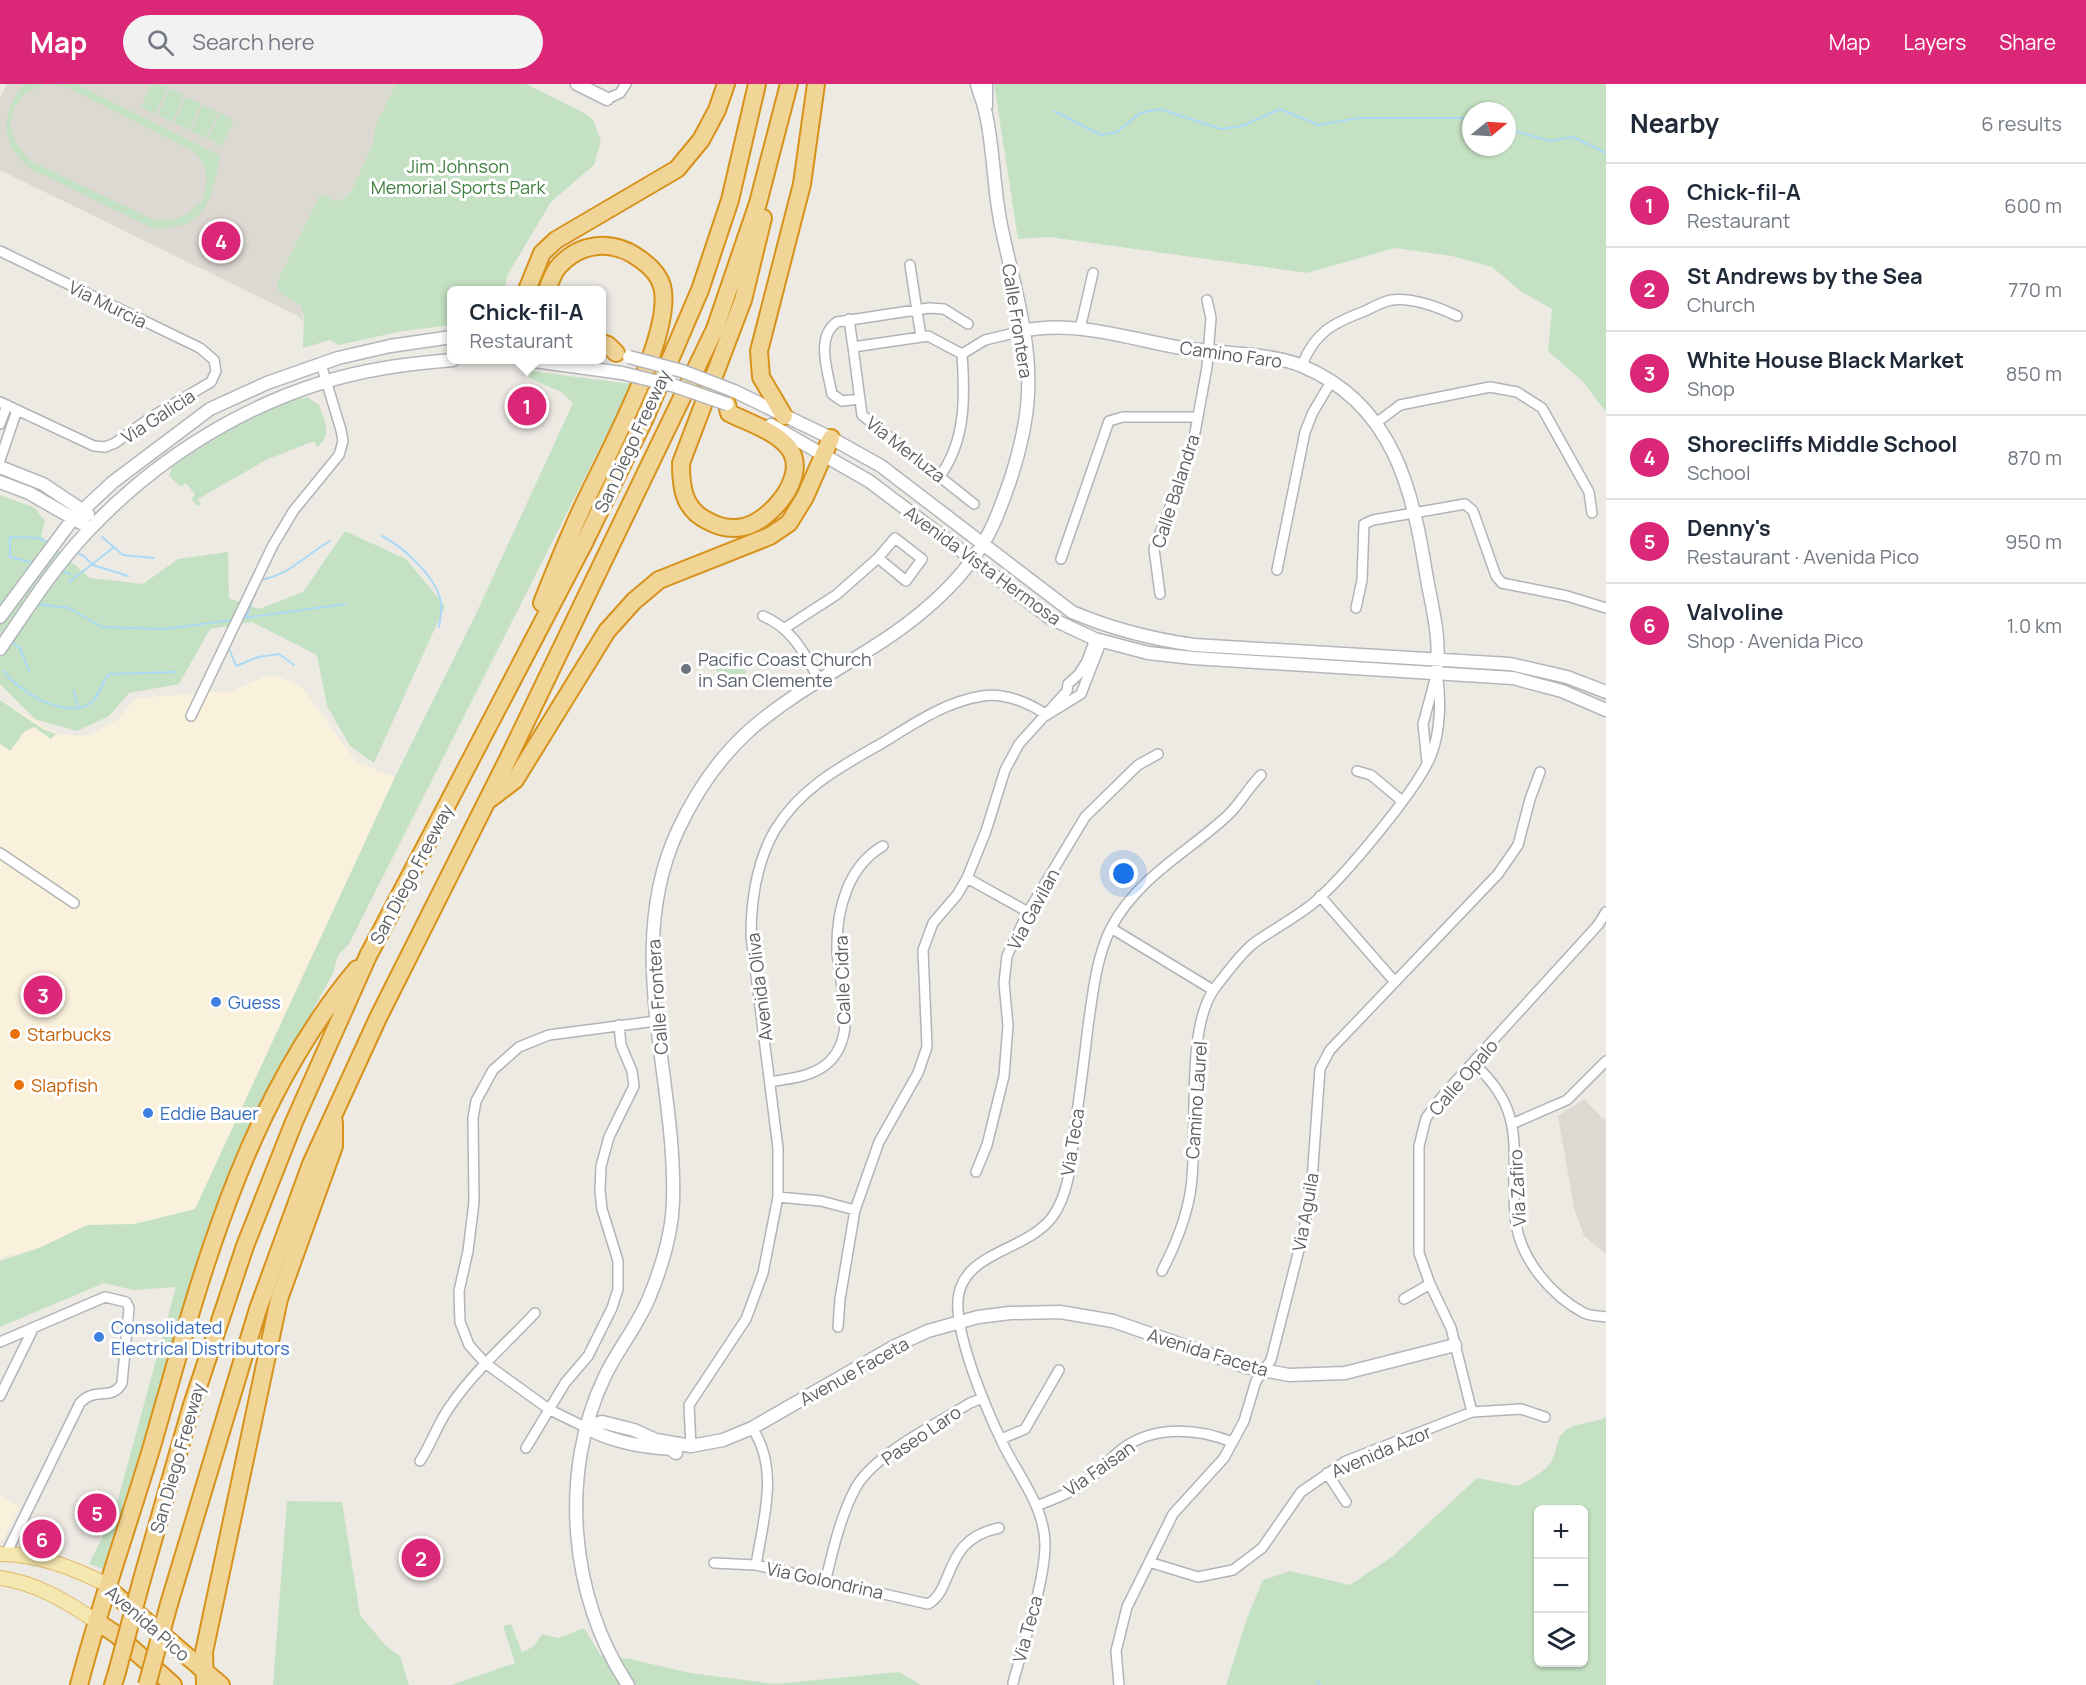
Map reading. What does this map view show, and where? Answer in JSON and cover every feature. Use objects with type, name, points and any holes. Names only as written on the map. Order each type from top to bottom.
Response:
[{"type":"highway","points":[[529,286],[542,253],[556,240],[677,169],[701,140],[717,110],[726,84]]},
{"type":"highway","name":"San Diego Freeway","points":[[115,1679],[190,1408],[245,1246],[294,1122],[368,956],[518,669],[645,418],[700,290],[730,200],[757,84]]},
{"type":"highway","name":"San Diego Freeway","points":[[147,1685],[169,1604],[258,1309],[311,1164],[378,1018],[715,329],[758,203],[789,84]]},
{"type":"highway","points":[[784,416],[761,377],[759,351],[802,184],[816,84]]},
{"type":"highway","points":[[730,398],[729,413],[781,440],[794,458],[795,470],[792,479],[779,500],[766,516],[742,528],[717,526],[692,510],[681,486],[681,463],[752,272],[780,125]]},
{"type":"highway","points":[[518,669],[556,567],[635,394],[660,331],[665,304],[662,285],[651,266],[626,249],[604,244],[577,251],[558,267],[549,286]]},
{"type":"highway","points":[[484,803],[515,780],[607,631],[634,601],[658,580],[770,536],[789,523],[805,497],[831,438]]},
{"type":"highway","points":[[79,1685],[96,1621],[213,1241],[251,1138],[280,1083],[331,1000],[368,956]]},
{"type":"highway","points":[[205,1679],[204,1652],[279,1299],[334,1146],[334,1116]]},
{"type":"highway","name":"Avenida Pico","points":[[108,1585],[111,1591],[170,1640],[205,1679],[222,1685]]},
{"type":"highway","points":[[96,1621],[117,1635],[173,1685]]},
{"type":"main road","name":"Avenida Pico","points":[[3,1554],[37,1558],[72,1567],[108,1585]]},
{"type":"main road","points":[[0,1578],[40,1588],[63,1598],[96,1621]]},
{"type":"street","points":[[577,84],[607,99],[621,93],[626,84]]},
{"type":"street","name":"Calle Frontera","points":[[628,1685],[599,1630],[582,1568],[577,1536],[579,1476],[585,1426],[606,1374],[649,1300],[664,1252],[673,1207],[672,1147],[656,1021],[652,929],[658,889],[676,834],[701,785],[723,756],[750,728],[772,710],[862,654],[917,616],[942,594],[991,530],[1013,470],[1024,427],[1028,393],[1023,331],[1000,222],[985,110],[977,84]]},
{"type":"street","name":"Calle Frontera","points":[[985,110],[988,96],[986,84]]},
{"type":"street","name":"Via Murcia","points":[[0,251],[200,348],[214,360]]},
{"type":"street","points":[[910,265],[921,337]]},
{"type":"street","points":[[1080,329],[1093,273]]},
{"type":"street","name":"Calle Balandra","points":[[1160,594],[1154,549],[1192,449],[1208,353],[1211,318],[1207,300]]},
{"type":"street","points":[[1302,365],[1315,339],[1326,330],[1343,319],[1391,300],[1437,306],[1457,316]]},
{"type":"street","points":[[860,399],[842,401],[832,394],[824,343],[829,327],[849,319],[917,310],[944,309],[968,324]]},
{"type":"street","name":"Via Merluza","points":[[849,319],[862,415],[974,504]]},
{"type":"street","name":"Camino Faro","points":[[1023,331],[1047,328],[1080,329],[1208,353],[1268,358],[1302,365],[1347,392],[1376,423],[1390,444],[1417,514],[1438,641],[1437,672]]},
{"type":"street","points":[[962,354],[985,340],[1023,331]]},
{"type":"street","points":[[853,347],[928,336],[962,354]]},
{"type":"street","points":[[0,617],[69,524],[83,510],[113,482],[210,409],[267,383],[321,364],[390,346],[447,338]]},
{"type":"street","name":"Avenida Vista Hermosa","points":[[616,353],[682,370],[730,398],[755,416],[825,454],[869,481],[1050,618],[1099,640],[1148,653],[1193,658],[1513,678],[1562,691],[1606,710]]},
{"type":"street","points":[[940,476],[948,465],[962,432],[962,354]]},
{"type":"street","name":"Via Galicia","points":[[0,424],[3,403],[94,446],[105,447],[115,443],[153,416],[211,382],[216,371],[214,360]]},
{"type":"street","points":[[0,649],[45,583],[90,529],[126,495],[183,449],[252,411],[327,383],[384,368],[447,361]]},
{"type":"street","points":[[191,716],[273,545],[294,510],[339,455],[343,441],[341,429],[321,364]]},
{"type":"street","name":"Avenida Vista Hermosa","points":[[561,364],[622,373],[730,398],[784,416],[831,438],[881,466],[1072,612],[1149,639],[1227,647],[1510,664],[1567,676],[1606,692]]},
{"type":"street","points":[[1277,570],[1305,432],[1312,412],[1331,382]]},
{"type":"street","points":[[1376,423],[1400,405],[1490,387],[1517,392],[1542,408],[1589,492],[1593,513]]},
{"type":"street","points":[[0,460],[17,410]]},
{"type":"street","points":[[1061,559],[1110,422],[1123,417],[1198,417]]},
{"type":"street","points":[[0,467],[43,484],[83,510],[90,529]]},
{"type":"street","points":[[0,482],[29,493],[69,524],[90,529]]},
{"type":"street","points":[[1356,608],[1362,580],[1364,524],[1373,520],[1460,505],[1470,506],[1476,515],[1496,576],[1502,583],[1567,596],[1606,608]]},
{"type":"street","points":[[785,628],[836,595],[878,558],[895,538],[922,560],[906,581],[878,558]]},
{"type":"street","points":[[763,616],[785,628],[819,680]]},
{"type":"street","points":[[838,1327],[840,1299],[855,1210],[879,1142],[918,1073],[927,1047],[923,950],[933,923],[957,895],[967,878],[986,831],[1005,770],[1019,744],[1047,715],[1062,708],[1070,694],[1068,684],[1074,680],[1099,640]]},
{"type":"street","points":[[1070,694],[1081,694],[1083,686],[1089,679],[1099,640]]},
{"type":"street","points":[[1427,762],[1423,724],[1437,672]]},
{"type":"street","name":"Camino Laurel","points":[[1162,1270],[1179,1239],[1191,1193],[1197,1053],[1202,1022],[1214,990],[1252,945],[1320,896],[1417,782],[1437,734],[1440,689],[1437,672]]},
{"type":"street","points":[[1074,680],[1083,686]]},
{"type":"street","name":"Avenida Oliva","points":[[692,1446],[689,1405],[746,1319],[763,1273],[778,1197],[778,1148],[751,936],[751,902],[758,870],[775,831],[797,800],[823,777],[931,713],[953,703],[985,695],[1006,697],[1032,705],[1047,715]]},
{"type":"street","points":[[1426,716],[1438,719]]},
{"type":"street","points":[[1424,734],[1437,734]]},
{"type":"street","name":"Via Gavilan","points":[[976,1172],[987,1145],[1004,1076],[1008,1025],[1004,983],[1007,956],[1028,912],[1084,817],[1138,765],[1158,754]]},
{"type":"street","points":[[1357,771],[1371,775],[1402,801]]},
{"type":"street","name":"Via Aguila","points":[[1119,1685],[1116,1651],[1127,1607],[1173,1514],[1224,1458],[1244,1421],[1256,1381],[1271,1360],[1304,1230],[1312,1180],[1320,1069],[1330,1050],[1498,874],[1518,845],[1540,772]]},
{"type":"street","name":"Via Teca","points":[[1013,1683],[1044,1566],[1045,1543],[1037,1506],[1001,1439],[983,1398],[960,1322],[958,1296],[965,1276],[981,1260],[1023,1242],[1053,1216],[1069,1177],[1092,994],[1100,955],[1111,928],[1138,891],[1170,859],[1229,814],[1261,775]]},
{"type":"street","name":"Calle Cidra","points":[[771,1082],[807,1076],[830,1061],[843,1040],[846,1017],[837,950],[841,910],[852,876],[867,855],[883,846]]},
{"type":"street","points":[[0,853],[74,903]]},
{"type":"street","points":[[967,878],[1028,912]]},
{"type":"street","points":[[1320,896],[1395,982]]},
{"type":"street","name":"Calle Opalo","points":[[1472,1412],[1455,1345],[1442,1306],[1430,1284],[1419,1253],[1419,1146],[1426,1118],[1445,1093],[1598,926],[1606,912]]},
{"type":"street","points":[[1111,928],[1214,990]]},
{"type":"street","points":[[656,1021],[549,1035],[519,1047],[494,1071],[476,1101],[472,1118],[474,1202],[468,1251],[457,1306],[460,1322],[469,1345],[485,1363],[550,1410],[599,1435],[671,1449],[676,1453],[692,1446],[723,1440],[752,1428],[758,1436],[769,1472],[756,1565]]},
{"type":"street","points":[[526,1448],[564,1383],[588,1356],[612,1308],[618,1288],[618,1260],[600,1191],[601,1166],[609,1137],[634,1086],[632,1071],[621,1045],[619,1025]]},
{"type":"street","points":[[1512,1124],[1567,1100],[1606,1061]]},
{"type":"street","name":"Via Zafiro","points":[[1473,1063],[1503,1097],[1512,1124],[1516,1158],[1516,1224],[1522,1245],[1532,1264],[1553,1292],[1586,1314],[1606,1317]]},
{"type":"street","points":[[778,1197],[821,1201],[855,1210]]},
{"type":"street","points":[[1404,1299],[1430,1284]]},
{"type":"street","points":[[0,1342],[105,1297],[126,1302],[129,1308],[122,1383],[118,1390],[111,1394],[96,1393],[87,1396],[80,1403],[3,1554]]},
{"type":"street","name":"Avenida Faceta","points":[[960,1322],[1010,1313],[1060,1312],[1113,1321],[1263,1372],[1289,1375],[1345,1373],[1455,1345]]},
{"type":"street","points":[[420,1461],[449,1406],[485,1363],[535,1313]]},
{"type":"street","name":"Avenue Faceta","points":[[752,1428],[895,1346],[928,1331],[960,1322]]},
{"type":"street","points":[[0,1396],[34,1327]]},
{"type":"street","points":[[1001,1439],[1025,1429],[1059,1370]]},
{"type":"street","name":"Paseo Laro","points":[[826,1579],[844,1516],[857,1486],[882,1460],[970,1403],[983,1398]]},
{"type":"street","name":"Avenida Azor","points":[[1149,1562],[1198,1577],[1233,1570],[1262,1548],[1301,1492],[1346,1461],[1472,1412],[1521,1409],[1545,1417]]},
{"type":"street","points":[[585,1426],[602,1422],[625,1428],[643,1444]]},
{"type":"street","points":[[618,1440],[625,1428]]},
{"type":"street","name":"Via Faisan","points":[[1037,1506],[1084,1484],[1123,1448],[1141,1439],[1163,1432],[1194,1430],[1232,1442]]},
{"type":"street","points":[[643,1444],[656,1440],[692,1446]]},
{"type":"street","points":[[1327,1473],[1346,1502]]},
{"type":"street","name":"Via Golondrina","points":[[714,1563],[756,1565],[826,1579],[922,1604],[934,1601],[950,1566],[962,1549],[980,1535],[999,1528]]},
{"type":"shaded area","points":[[7,84],[396,84],[375,127],[372,146],[351,192],[343,199],[335,201],[326,196],[319,197],[278,280],[284,296],[301,306],[304,323],[298,316],[0,170],[0,98]]},
{"type":"shaded area","points":[[277,676],[302,687],[356,762],[395,777],[195,1209],[0,1258],[0,699],[56,734],[88,736],[117,720],[136,698],[232,691],[264,677]]},
{"type":"shaded area","points":[[1584,1099],[1604,1120],[1606,1118],[1606,1254],[1584,1236],[1574,1208],[1558,1116]]},
{"type":"shaded area","points":[[0,1495],[20,1507],[3,1540],[0,1541]]},
{"type":"green space","points":[[24,84],[46,84],[76,84],[221,156],[209,199],[203,210],[184,224],[170,228],[152,228],[29,168],[19,158],[8,138],[7,118]],"holes":[[[46,84],[67,87],[189,149],[198,156],[205,167],[207,185],[202,201],[184,216],[173,220],[156,221],[31,161],[16,144],[10,125],[14,108],[25,93]]]},
{"type":"green space","points":[[151,84],[168,87],[155,114],[141,107]]},
{"type":"green space","name":"Jim Johnson Memorial Sports Park","points":[[396,84],[526,84],[584,113],[593,120],[601,141],[594,165],[551,202],[507,276],[506,286],[447,286],[447,326],[403,331],[338,345],[330,340],[303,348],[304,317],[301,306],[284,296],[277,288],[278,280],[319,197],[326,196],[335,201],[343,199],[351,192],[372,146],[375,127]]},
{"type":"green space","points":[[994,84],[1606,84],[1606,412],[1583,382],[1548,351],[1552,309],[1522,292],[1492,267],[1452,256],[1395,248],[1307,273],[1049,237],[1018,239]]},
{"type":"green space","points":[[170,88],[184,95],[172,122],[158,115]]},
{"type":"green space","points":[[186,97],[201,104],[189,130],[174,123]]},
{"type":"green space","points":[[203,105],[218,112],[206,138],[191,131]]},
{"type":"green space","points":[[220,113],[234,120],[222,146],[208,139]]},
{"type":"green space","points":[[530,371],[632,384],[349,944],[338,955],[333,973],[245,1137],[211,1226],[103,1569],[89,1564],[114,1514],[176,1287],[133,1290],[104,1283],[0,1327],[0,1261],[39,1248],[87,1225],[134,1224],[195,1209],[395,777],[476,614],[573,403],[561,392],[529,378]]},
{"type":"green space","points":[[307,397],[319,405],[326,427],[325,437],[317,447],[314,441],[266,460],[198,499],[201,505],[198,506],[191,499],[195,494],[186,483],[181,487],[169,476],[172,467],[236,426],[271,408]]},
{"type":"green space","points":[[0,495],[35,508],[45,521],[41,536],[90,578],[143,584],[178,559],[228,552],[229,598],[259,609],[303,592],[345,531],[406,559],[445,606],[374,763],[350,746],[327,706],[317,655],[252,622],[210,629],[179,684],[129,693],[109,716],[77,731],[35,719],[0,684]]},
{"type":"green space","points":[[734,656],[747,673],[727,688],[716,670]]},
{"type":"green space","points":[[0,700],[43,729],[56,734],[51,739],[34,727],[24,732],[10,751],[0,744]]},
{"type":"green space","points":[[1606,1417],[1606,1685],[1226,1685],[1247,1618],[1263,1580],[1290,1571],[1350,1585],[1393,1556],[1477,1478],[1518,1486],[1539,1474],[1552,1461],[1563,1433],[1575,1426]]},
{"type":"green space","points":[[287,1501],[342,1502],[360,1615],[386,1646],[400,1656],[409,1685],[273,1685]]},
{"type":"green space","points":[[511,1624],[522,1652],[533,1647],[542,1634],[559,1638],[584,1628],[601,1656],[630,1659],[690,1673],[775,1684],[899,1672],[921,1685],[451,1685],[515,1663],[503,1626]]},
{"type":"waterway","points":[[1054,111],[1101,135],[1117,132],[1140,113],[1160,109],[1221,129],[1242,126],[1280,109],[1319,125],[1358,118],[1462,118]]},
{"type":"waterway","points":[[1516,132],[1550,141],[1573,137],[1606,153]]},
{"type":"waterway","points":[[382,536],[408,554],[431,580],[441,601],[439,627]]},
{"type":"waterway","points":[[33,563],[10,557],[10,537],[38,538],[50,543]]},
{"type":"waterway","points":[[102,537],[123,555],[154,558]]},
{"type":"waterway","points":[[260,580],[289,569],[330,541]]},
{"type":"waterway","points":[[69,582],[113,548]]},
{"type":"waterway","points":[[75,552],[84,556],[93,565],[128,576]]},
{"type":"waterway","points":[[59,570],[70,574]]},
{"type":"waterway","points":[[246,618],[256,590]]},
{"type":"waterway","points":[[35,604],[69,608],[102,627],[164,629],[233,620]]},
{"type":"waterway","points":[[242,618],[346,604]]},
{"type":"waterway","points":[[11,641],[20,649],[29,671]]},
{"type":"waterway","points":[[228,646],[236,666],[258,657],[279,654],[294,665]]},
{"type":"waterway","points":[[4,671],[19,687],[30,694],[42,701],[67,708],[79,708],[93,701],[109,674],[175,672]]},
{"type":"waterway","points":[[74,691],[78,707]]},
{"type":"waterway","points":[[1317,1681],[1320,1685]]},
{"type":"place","name":"Shorecliffs Middle School","points":[[221,241]]},
{"type":"place","name":"Chick-fil-A","points":[[527,406]]},
{"type":"place","name":"Pacific Coast Church in San Clemente","points":[[686,669]]},
{"type":"place","name":"White House Black Market","points":[[43,995]]},
{"type":"place","name":"Guess","points":[[216,1002]]},
{"type":"place","name":"Starbucks","points":[[15,1034]]},
{"type":"place","name":"Slapfish","points":[[19,1085]]},
{"type":"place","name":"Eddie Bauer","points":[[148,1113]]},
{"type":"place","name":"Consolidated Electrical Distributors","points":[[99,1337]]},
{"type":"place","name":"Denny's","points":[[97,1513]]},
{"type":"place","name":"Valvoline","points":[[42,1539]]},
{"type":"place","name":"St Andrews by the Sea","points":[[421,1558]]}]
